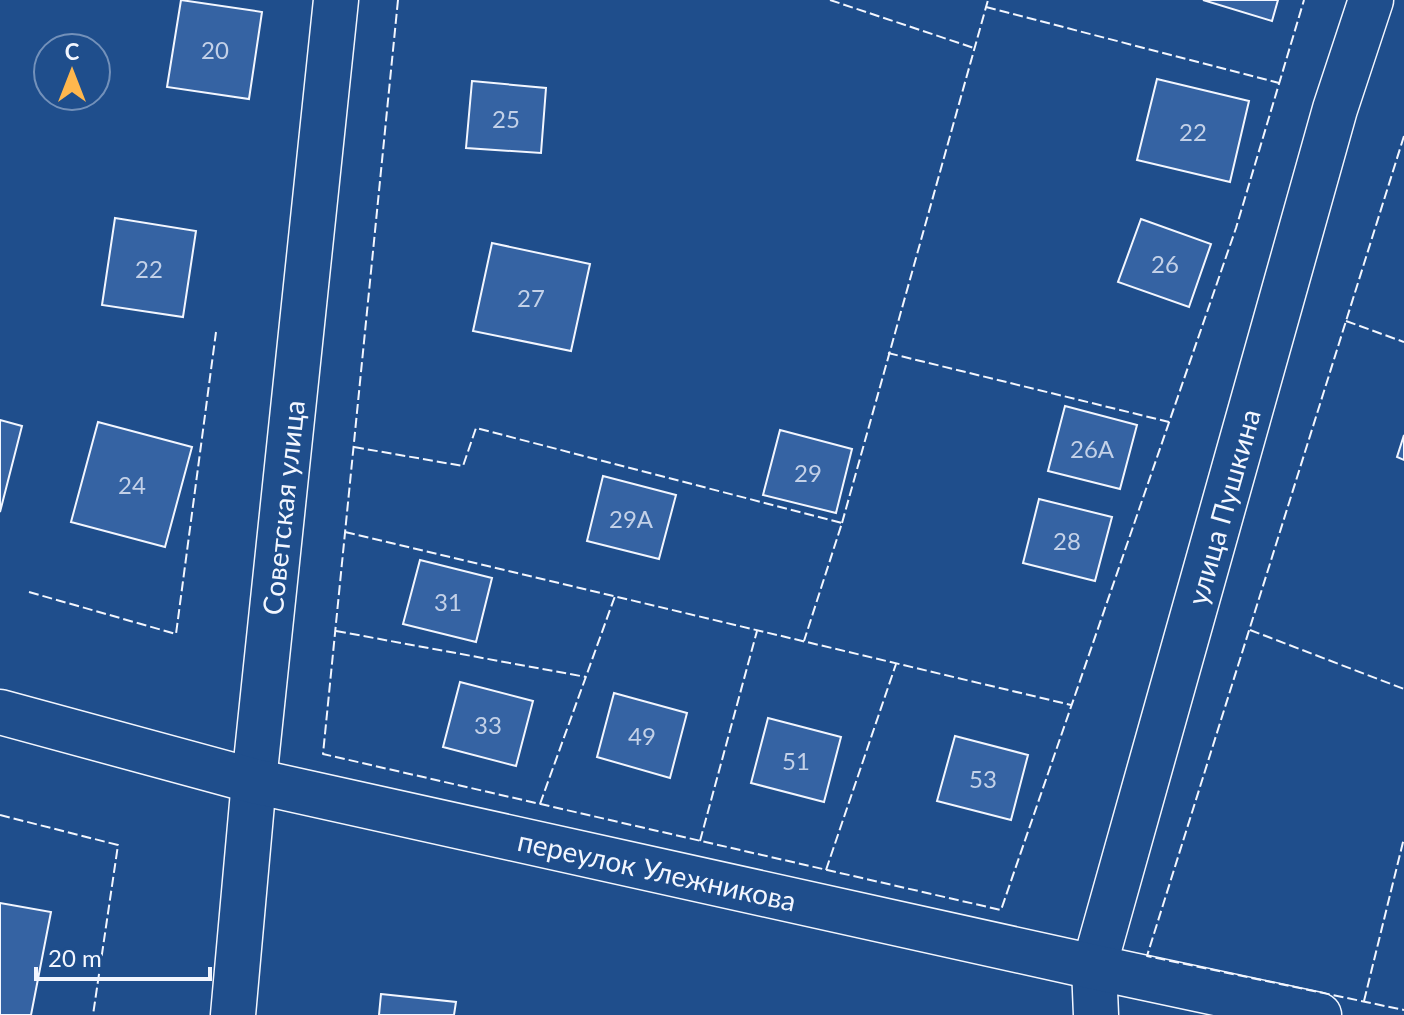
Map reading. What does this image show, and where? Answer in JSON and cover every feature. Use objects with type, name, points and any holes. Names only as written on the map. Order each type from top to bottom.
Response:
[{"type":"street","name":"Советская улица","points":[[233,1015],[254,781],[336,0]]},
{"type":"street","name":"улица Пушкина","points":[[1096,1015],[1094,967],[1335,109],[1371,0]]},
{"type":"street","name":"переулок Улежникова","points":[[0,712],[254,781],[1319,1015]]},
{"type":"building","points":[[181,0],[262,12],[249,99],[167,87]]},
{"type":"building","points":[[1203,0],[1278,0],[1272,21]]},
{"type":"building","points":[[1157,79],[1249,101],[1230,182],[1137,160]]},
{"type":"building","points":[[472,81],[546,88],[541,153],[466,148]]},
{"type":"building","points":[[115,218],[196,231],[183,317],[102,305]]},
{"type":"building","points":[[1141,219],[1211,244],[1189,307],[1118,282]]},
{"type":"building","points":[[492,243],[590,264],[571,351],[473,331]]},
{"type":"building","points":[[1065,406],[1137,425],[1120,489],[1048,471]]},
{"type":"building","points":[[0,420],[22,426],[0,512]]},
{"type":"building","points":[[98,422],[192,447],[165,547],[71,522]]},
{"type":"building","points":[[780,430],[852,449],[836,513],[763,495]]},
{"type":"building","points":[[1404,435],[1404,460],[1397,457]]},
{"type":"building","points":[[603,476],[676,495],[659,559],[587,541]]},
{"type":"building","points":[[1039,499],[1112,517],[1095,581],[1023,563]]},
{"type":"building","points":[[420,560],[492,578],[476,642],[403,624]]},
{"type":"building","points":[[460,682],[533,701],[516,766],[443,747]]},
{"type":"building","points":[[614,693],[687,713],[670,778],[597,757]]},
{"type":"building","points":[[768,718],[841,737],[824,802],[751,783]]},
{"type":"building","points":[[955,736],[1028,755],[1011,820],[937,801]]},
{"type":"building","points":[[0,903],[51,912],[31,1015],[0,1015]]},
{"type":"building","points":[[381,994],[456,1002],[454,1015],[379,1015]]},
{"type":"fence","points":[[398,0],[323,754],[1001,910],[1236,228],[1304,0]]},
{"type":"fence","points":[[830,0],[974,48]]},
{"type":"fence","points":[[842,523],[988,0]]},
{"type":"fence","points":[[986,7],[1279,83]]},
{"type":"fence","points":[[1404,136],[1147,956],[1404,1010]]},
{"type":"fence","points":[[1346,321],[1404,342]]},
{"type":"fence","points":[[29,592],[176,634],[216,332]]},
{"type":"fence","points":[[888,353],[1169,422]]},
{"type":"fence","points":[[354,447],[463,466],[476,428],[842,523],[804,641]]},
{"type":"fence","points":[[345,532],[1071,705]]},
{"type":"fence","points":[[540,804],[615,596]]},
{"type":"fence","points":[[1250,630],[1404,689]]},
{"type":"fence","points":[[336,631],[586,677]]},
{"type":"fence","points":[[700,841],[757,631]]},
{"type":"fence","points":[[826,870],[896,664]]},
{"type":"fence","points":[[0,815],[118,845],[93,1015]]},
{"type":"fence","points":[[1364,1001],[1404,838]]}]
